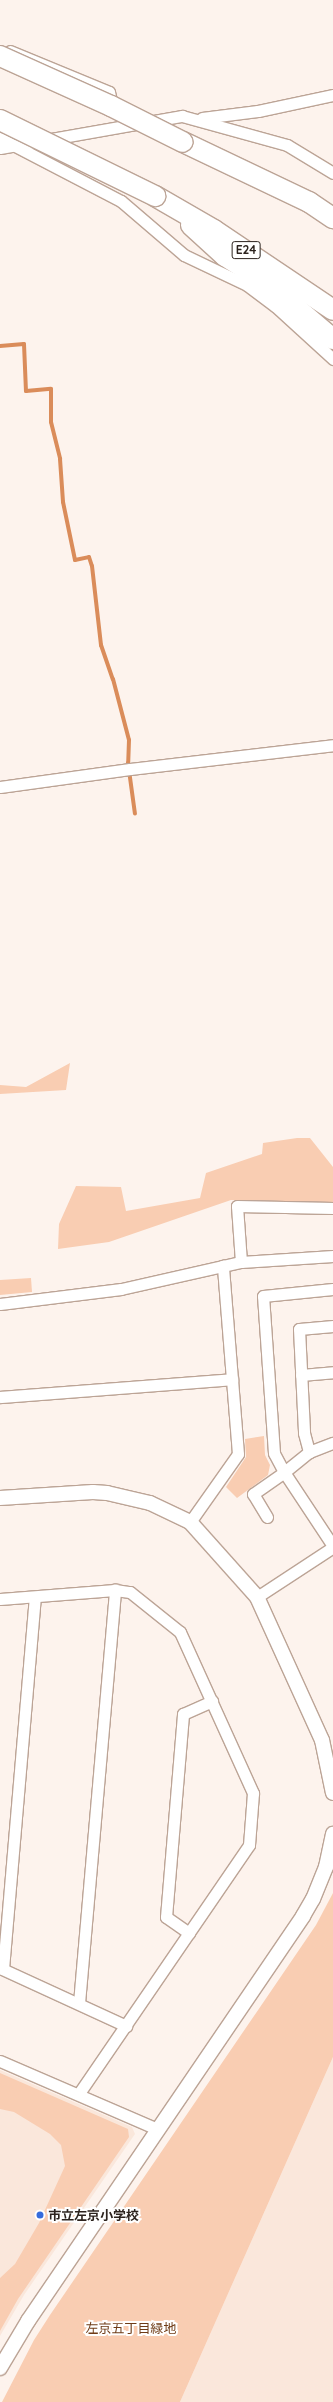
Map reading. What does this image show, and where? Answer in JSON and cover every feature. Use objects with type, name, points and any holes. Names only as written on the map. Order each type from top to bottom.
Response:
[{"type":"highway","points":[[0,56],[111,106],[309,202],[333,218]]},
{"type":"highway","name":"E24","points":[[0,120],[155,196],[173,208],[214,230],[333,310]]},
{"type":"highway","points":[[173,208],[225,256],[266,282],[333,339]]},
{"type":"street","points":[[0,47],[52,66],[109,92],[117,127]]},
{"type":"street","points":[[198,118],[258,111],[333,95]]},
{"type":"street","points":[[5,146],[160,121],[182,116],[198,118],[287,145],[333,173]]},
{"type":"street","points":[[0,138],[5,146],[121,201],[184,254],[247,285],[333,359]]},
{"type":"street","points":[[0,787],[130,769],[333,745]]},
{"type":"street","points":[[241,1262],[237,1206],[333,1208]]},
{"type":"street","points":[[0,1304],[121,1289],[241,1262],[333,1256]]},
{"type":"street","points":[[190,1522],[238,1454],[223,1266]]},
{"type":"street","points":[[257,1596],[333,1546],[284,1472],[274,1453],[263,1296],[333,1289]]},
{"type":"street","points":[[309,1452],[304,1433],[299,1329],[333,1326]]},
{"type":"street","points":[[301,1375],[333,1372]]},
{"type":"street","points":[[0,1397],[232,1379]]},
{"type":"street","points":[[267,1517],[253,1494],[309,1452],[326,1443],[333,1443]]},
{"type":"street","points":[[0,1498],[93,1492],[107,1493],[150,1504],[190,1522],[257,1596],[322,1740],[333,1794]]},
{"type":"street","points":[[79,2003],[114,1590]]},
{"type":"street","points":[[0,1598],[36,1597],[114,1590],[130,1592],[180,1632],[253,1793],[249,1845],[79,2093]]},
{"type":"street","points":[[36,1597],[2,1969],[79,2003],[126,2026]]},
{"type":"street","points":[[189,1933],[166,1917],[183,1714],[212,1701]]},
{"type":"street","points":[[0,2368],[28,2321],[314,1899],[326,1867],[333,1834]]},
{"type":"street","points":[[0,2060],[79,2093],[157,2129]]},
{"type":"shaded area","points":[[333,2057],[333,2402],[180,2402]]},
{"type":"shaded area","name":"市立左京小学校","points":[[0,2070],[132,2127],[135,2134],[24,2295],[0,2336]]},
{"type":"green space","points":[[70,1063],[66,1090],[0,1094],[0,1085],[26,1087]]},
{"type":"green space","points":[[297,1138],[310,1138],[333,1167],[333,1203],[231,1200],[109,1242],[58,1249],[59,1224],[76,1186],[121,1187],[126,1211],[200,1198],[206,1173],[262,1154],[263,1143]]},
{"type":"green space","points":[[31,1278],[32,1292],[0,1295],[0,1280]]},
{"type":"green space","points":[[264,1436],[265,1455],[270,1465],[268,1475],[237,1498],[226,1487],[246,1457],[245,1439]]},
{"type":"green space","name":"左京五丁目緑地","points":[[333,1893],[333,2057],[180,2402],[2,2402],[34,2340],[50,2315],[316,1925]]},
{"type":"green space","points":[[0,2073],[128,2129],[129,2137],[18,2299],[0,2331],[0,2278],[15,2264],[39,2223],[65,2166],[61,2145],[50,2134],[14,2112],[0,2109]]},
{"type":"waterway","points":[[0,346],[24,344],[26,391],[51,389],[51,422],[60,459],[63,502],[75,560],[89,557],[92,566],[101,645],[113,679],[129,740],[128,763],[135,814]]},
{"type":"place","name":"市立左京小学校","points":[[40,2215]]}]
